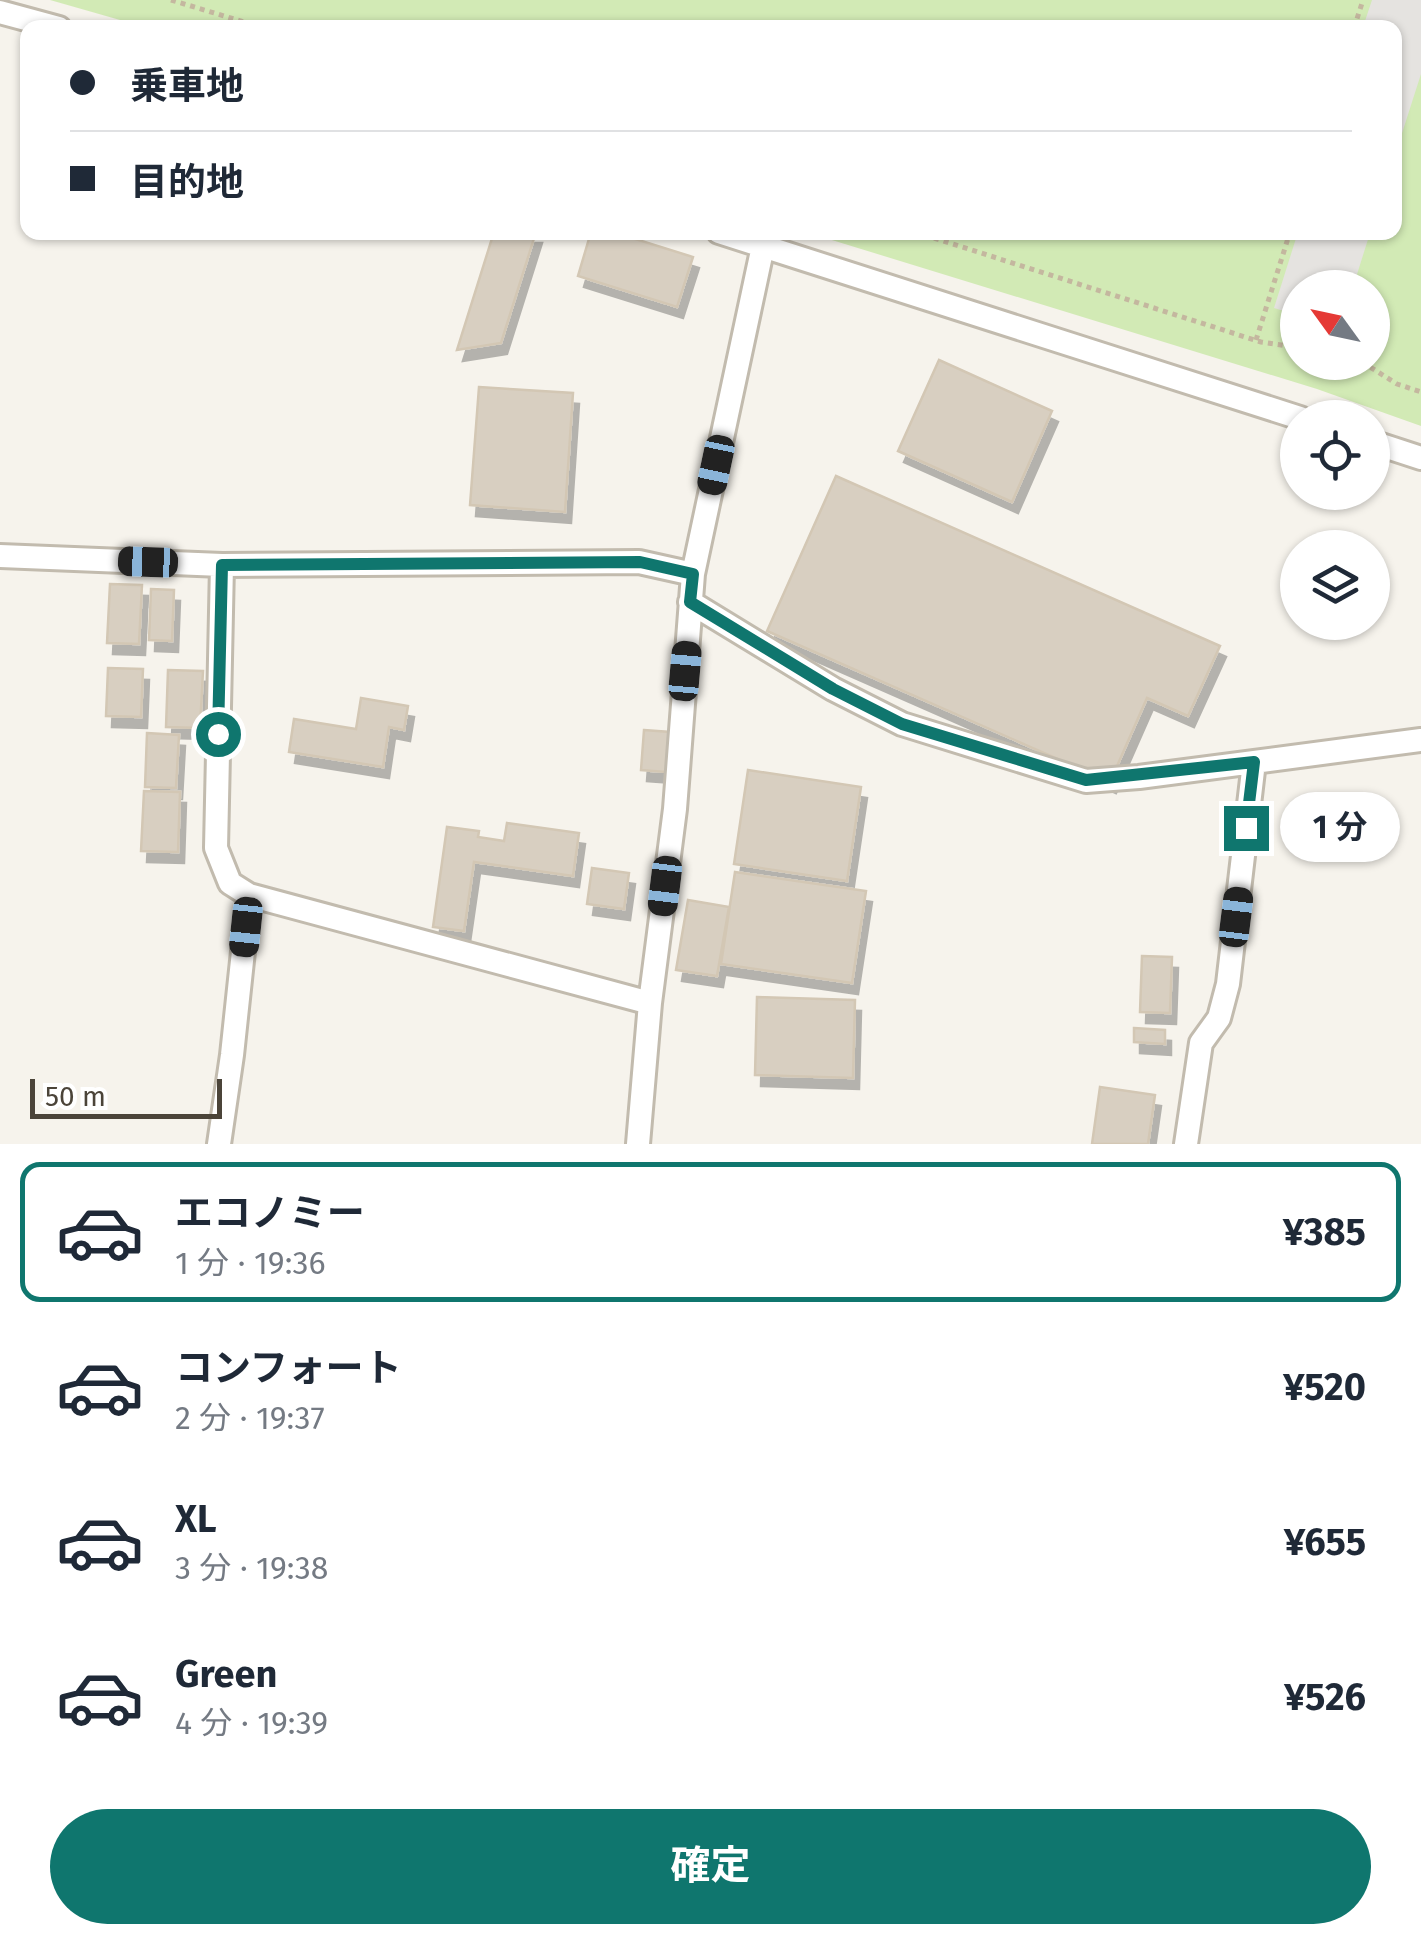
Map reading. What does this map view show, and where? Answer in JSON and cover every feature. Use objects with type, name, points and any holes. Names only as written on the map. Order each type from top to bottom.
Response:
[{"type":"street","points":[[0,12],[30,20]]},
{"type":"street","points":[[744,240],[1280,412]]},
{"type":"street","points":[[638,1144],[650,1003],[675,809],[693,574],[763,246]]},
{"type":"street","points":[[1390,448],[1421,458]]},
{"type":"street","points":[[0,556],[222,565],[640,562],[693,574]]},
{"type":"street","points":[[222,565],[216,848],[230,883],[249,895],[650,1003]]},
{"type":"street","points":[[690,602],[833,689],[902,724],[1086,780],[1421,740]]},
{"type":"street","points":[[1186,1144],[1202,1043],[1219,1018],[1228,984],[1254,762]]},
{"type":"street","points":[[219,1144],[249,895]]},
{"type":"path","points":[[171,0],[237,20]]},
{"type":"path","points":[[940,240],[1280,344]]},
{"type":"path","points":[[1256,340],[1287,240]]},
{"type":"path","points":[[1390,380],[1421,392]]},
{"type":"green space","points":[[50,0],[1421,0],[1421,426],[1390,415],[1390,400],[1348,400],[1288,380],[1390,380],[1390,270],[1280,270],[1280,378],[832,240],[1402,240],[1402,20],[120,20]]},
{"type":"shaded area","points":[[1372,0],[1421,0],[1421,74],[1402,133],[1402,20],[1365,20]]},
{"type":"shaded area","points":[[1295,240],[1368,240],[1358,270],[1286,270]]},
{"type":"building","points":[[491,240],[533,240],[501,343],[457,350]]},
{"type":"building","points":[[589,240],[639,240],[693,257],[677,307],[578,276]]},
{"type":"building","points":[[939,360],[1052,411],[1012,502],[898,451]]},
{"type":"building","points":[[479,387],[573,393],[565,512],[470,505]]},
{"type":"building","points":[[836,476],[1220,646],[1188,716],[1147,698],[1110,782],[767,631]]},
{"type":"building","points":[[110,584],[142,585],[139,644],[107,643]]},
{"type":"building","points":[[151,589],[174,590],[172,641],[149,640]]},
{"type":"building","points":[[108,668],[143,669],[141,717],[106,716]]},
{"type":"building","points":[[168,670],[203,671],[200,728],[166,727]]},
{"type":"building","points":[[361,698],[408,706],[404,730],[389,727],[383,767],[289,752],[294,719],[356,729]]},
{"type":"building","points":[[644,730],[670,732],[666,772],[641,770]]},
{"type":"building","points":[[147,733],[179,735],[176,788],[145,787]]},
{"type":"building","points":[[748,770],[861,787],[847,881],[734,864]]},
{"type":"building","points":[[144,791],[180,792],[178,852],[141,851]]},
{"type":"building","points":[[507,823],[579,833],[573,876],[474,862],[464,931],[433,927],[447,827],[479,831],[478,837],[504,841]]},
{"type":"building","points":[[592,868],[629,873],[624,909],[587,904]]},
{"type":"building","points":[[735,872],[866,891],[852,983],[721,964]]},
{"type":"building","points":[[688,900],[729,907],[717,976],[676,970]]},
{"type":"building","points":[[1142,956],[1172,957],[1170,1013],[1140,1012]]},
{"type":"building","points":[[757,997],[855,1000],[853,1078],[755,1075]]},
{"type":"building","points":[[1134,1028],[1165,1030],[1165,1044],[1134,1042]]},
{"type":"building","points":[[1100,1087],[1155,1095],[1148,1144],[1092,1144]]},
{"type":"route","points":[[218,734],[222,565],[640,562],[693,574],[690,602],[833,689],[902,724],[1086,780],[1254,762],[1246,828]]}]
